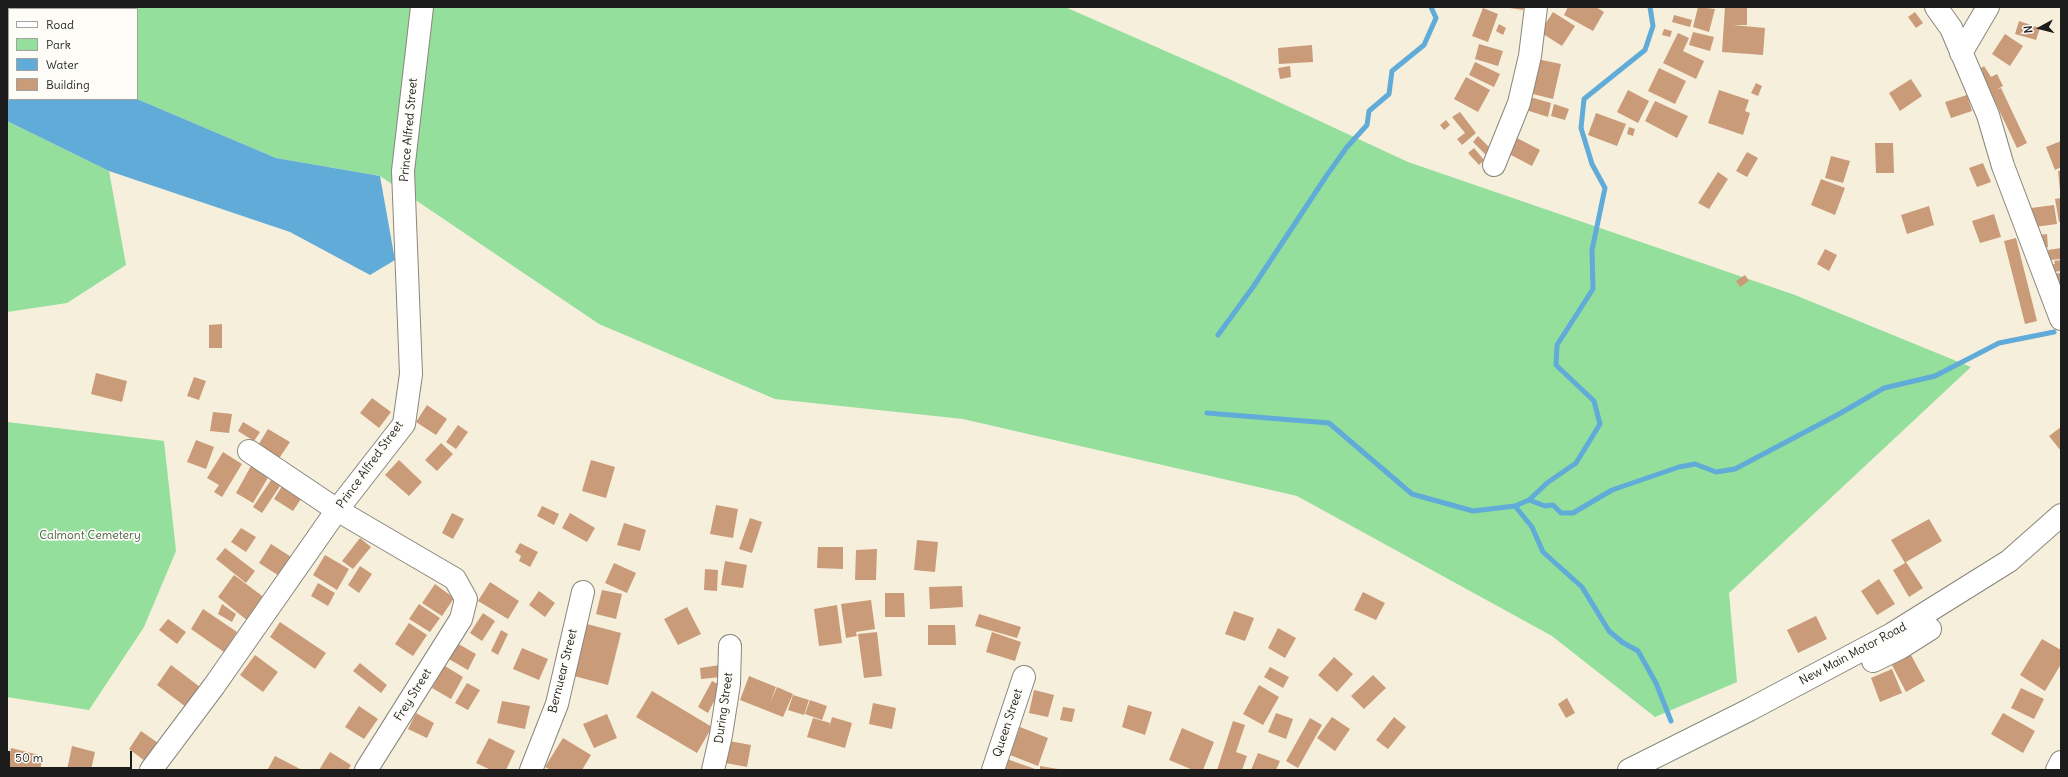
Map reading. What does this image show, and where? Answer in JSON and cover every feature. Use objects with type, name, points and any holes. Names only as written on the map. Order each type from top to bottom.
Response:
[{"type":"main road","name":"Prince Alfred Street","points":[[151,770],[214,686],[337,510],[404,424],[411,374],[403,171],[422,7]]},
{"type":"main road","points":[[1494,165],[1519,103],[1530,56],[1536,7]]},
{"type":"main road","points":[[1936,7],[1951,28],[1988,115],[2004,166],[2061,319]]},
{"type":"main road","points":[[1962,53],[1988,7]]},
{"type":"main road","name":"Frey Street","points":[[249,451],[337,510],[455,579],[466,599],[461,619],[366,770]]},
{"type":"main road","name":"New Main Motor Road","points":[[1629,770],[1749,710],[1892,634],[2009,561],[2061,515]]},
{"type":"main road","name":"New Main Motor Road","points":[[1660,770],[1900,648],[2018,573],[2061,535]]},
{"type":"main road","name":"Bernuear Street","points":[[531,770],[557,704],[583,592]]},
{"type":"main road","name":"During Street","points":[[713,770],[722,735],[729,684],[730,646]]},
{"type":"main road","name":"Queen Street","points":[[993,770],[1024,677]]},
{"type":"main road","points":[[2057,770],[2061,762]]},
{"type":"green space","points":[[7,7],[1065,7],[1227,78],[1408,162],[1795,295],[1971,367],[1729,593],[1737,682],[1655,717],[1552,636],[1297,496],[963,419],[775,399],[599,324],[380,176],[276,158],[138,99],[138,8],[8,8],[7,38]]},
{"type":"green space","points":[[7,121],[109,171],[126,265],[67,303],[7,312]]},
{"type":"green space","name":"Calmont Cemetery","points":[[7,422],[164,441],[176,551],[144,627],[89,710],[7,697]]},
{"type":"water","points":[[7,38],[8,100],[138,99],[276,158],[380,176],[395,260],[370,275],[290,232],[109,171],[7,121]]},
{"type":"building","points":[[1503,7],[1524,7],[1523,10]]},
{"type":"building","points":[[1568,7],[1596,7],[1604,12],[1593,31],[1564,15]]},
{"type":"building","points":[[1698,7],[1715,9],[1709,32],[1693,27]]},
{"type":"building","points":[[1725,7],[1747,7],[1747,25],[1733,25],[1765,28],[1763,55],[1722,52]]},
{"type":"building","points":[[1483,8],[1498,14],[1488,42],[1472,36]]},
{"type":"building","points":[[1553,12],[1575,26],[1562,46],[1540,32]]},
{"type":"building","points":[[1915,12],[1923,23],[1916,28],[1908,17]]},
{"type":"building","points":[[1674,15],[1692,20],[1690,27],[1672,22]]},
{"type":"building","points":[[2019,21],[2040,28],[2036,40],[2015,34]]},
{"type":"building","points":[[1499,24],[1506,28],[1503,35],[1496,31]]},
{"type":"building","points":[[1664,29],[1672,31],[1670,37],[1662,35]]},
{"type":"building","points":[[1693,32],[1714,37],[1710,51],[1689,45]]},
{"type":"building","points":[[1678,33],[1689,38],[1683,51],[1704,61],[1696,79],[1663,63]]},
{"type":"building","points":[[2005,34],[2023,46],[2010,66],[1992,54]]},
{"type":"building","points":[[1479,44],[1503,51],[1498,66],[1475,59]]},
{"type":"building","points":[[1312,45],[1313,62],[1279,64],[1278,48]]},
{"type":"building","points":[[1537,59],[1561,64],[1553,99],[1529,93]]},
{"type":"building","points":[[1475,62],[1500,74],[1494,87],[1469,75]]},
{"type":"building","points":[[1290,66],[1291,77],[1280,79],[1278,68]]},
{"type":"building","points":[[1984,66],[1991,77],[1997,74],[2003,86],[1996,90],[2001,88],[2027,143],[2017,148],[1991,93],[1977,71]]},
{"type":"building","points":[[1659,68],[1686,81],[1675,104],[1648,91]]},
{"type":"building","points":[[1466,77],[1490,90],[1478,112],[1454,99]]},
{"type":"building","points":[[1911,79],[1922,96],[1900,111],[1889,93]]},
{"type":"building","points":[[1756,83],[1762,86],[1758,96],[1751,93]]},
{"type":"building","points":[[1628,90],[1649,101],[1638,123],[1617,112]]},
{"type":"building","points":[[1719,90],[1749,100],[1745,111],[1750,113],[1743,135],[1708,123]]},
{"type":"building","points":[[1967,95],[1972,111],[1951,118],[1945,102]]},
{"type":"building","points":[[1530,97],[1551,103],[1548,117],[1526,110]]},
{"type":"building","points":[[1655,101],[1688,116],[1677,138],[1645,121]]},
{"type":"building","points":[[1554,104],[1569,109],[1565,120],[1551,116]]},
{"type":"building","points":[[1460,112],[1476,133],[1462,145],[1457,139],[1465,133],[1452,117]]},
{"type":"building","points":[[1596,113],[1626,124],[1617,146],[1588,135]]},
{"type":"building","points":[[1446,120],[1450,125],[1444,130],[1440,125]]},
{"type":"building","points":[[1629,127],[1635,129],[1633,136],[1627,134]]},
{"type":"building","points":[[1478,136],[1493,151],[1488,157],[1473,142]]},
{"type":"building","points":[[1517,138],[1540,150],[1532,166],[1509,154]]},
{"type":"building","points":[[2061,141],[2061,167],[2055,170],[2046,147]]},
{"type":"building","points":[[1875,143],[1893,143],[1894,173],[1876,173]]},
{"type":"building","points":[[1474,148],[1484,160],[1479,165],[1468,153]]},
{"type":"building","points":[[1747,152],[1758,158],[1747,177],[1736,171]]},
{"type":"building","points":[[1831,156],[1850,161],[1843,183],[1825,178]]},
{"type":"building","points":[[1983,163],[1991,182],[1977,187],[1969,168]]},
{"type":"building","points":[[2058,171],[2061,171],[2061,190],[2060,190]]},
{"type":"building","points":[[1718,172],[1728,179],[1709,209],[1698,203]]},
{"type":"building","points":[[1821,179],[1845,188],[1835,215],[1811,205]]},
{"type":"building","points":[[2061,198],[2061,222],[2059,222],[2055,199]]},
{"type":"building","points":[[2054,205],[2057,224],[2034,227],[2031,208]]},
{"type":"building","points":[[1929,206],[1934,225],[1907,234],[1901,215]]},
{"type":"building","points":[[1994,214],[2001,237],[1980,243],[1972,221]]},
{"type":"building","points":[[2047,234],[2048,247],[2039,249],[2038,235]]},
{"type":"building","points":[[2016,238],[2037,321],[2025,324],[2004,241]]},
{"type":"building","points":[[2061,248],[2061,259],[2050,260],[2048,250]]},
{"type":"building","points":[[1825,249],[1837,255],[1829,271],[1817,264]]},
{"type":"building","points":[[2061,260],[2061,271],[2045,273],[2044,266],[2055,264],[2054,261]]},
{"type":"building","points":[[2061,273],[2061,284],[2054,285],[2053,274]]},
{"type":"building","points":[[1745,275],[1749,281],[1740,287],[1736,281]]},
{"type":"building","points":[[222,324],[222,348],[209,348],[209,325]]},
{"type":"building","points":[[96,373],[127,381],[122,402],[91,394]]},
{"type":"building","points":[[194,377],[206,381],[199,400],[187,396]]},
{"type":"building","points":[[372,398],[391,412],[379,428],[360,413]]},
{"type":"building","points":[[427,405],[447,419],[436,435],[416,422]]},
{"type":"building","points":[[213,412],[232,414],[229,433],[210,431]]},
{"type":"building","points":[[243,422],[260,432],[254,441],[238,431]]},
{"type":"building","points":[[458,425],[468,432],[456,449],[446,442]]},
{"type":"building","points":[[2061,427],[2061,451],[2049,436]]},
{"type":"building","points":[[268,429],[290,442],[278,460],[257,447]]},
{"type":"building","points":[[196,440],[214,447],[206,469],[187,462]]},
{"type":"building","points":[[441,443],[453,454],[437,471],[425,460]]},
{"type":"building","points":[[223,452],[242,464],[222,497],[214,492],[219,485],[207,478]]},
{"type":"building","points":[[399,460],[422,482],[409,496],[385,475]]},
{"type":"building","points":[[591,460],[615,467],[606,498],[582,491]]},
{"type":"building","points":[[251,466],[269,476],[253,503],[236,493]]},
{"type":"building","points":[[273,477],[282,483],[262,513],[253,507]]},
{"type":"building","points":[[284,483],[303,496],[293,511],[274,499]]},
{"type":"building","points":[[716,505],[738,509],[733,538],[710,534]]},
{"type":"building","points":[[542,506],[559,514],[554,525],[537,516]]},
{"type":"building","points":[[452,513],[464,519],[453,539],[442,533]]},
{"type":"building","points":[[570,513],[595,528],[587,542],[562,528]]},
{"type":"building","points":[[750,518],[762,522],[752,553],[739,549]]},
{"type":"building","points":[[1929,519],[1942,541],[1906,562],[1923,588],[1909,597],[1893,570],[1905,563],[1891,540]]},
{"type":"building","points":[[624,523],[646,530],[640,551],[617,545]]},
{"type":"building","points":[[241,528],[256,537],[246,552],[231,542]]},
{"type":"building","points":[[360,538],[371,547],[353,569],[342,561]]},
{"type":"building","points":[[917,540],[938,542],[935,572],[914,570]]},
{"type":"building","points":[[520,543],[538,552],[530,567],[519,561],[521,556],[515,552]]},
{"type":"building","points":[[271,544],[296,560],[284,579],[259,563]]},
{"type":"building","points":[[818,547],[843,547],[843,569],[817,568]]},
{"type":"building","points":[[225,548],[255,571],[246,583],[216,559]]},
{"type":"building","points":[[877,549],[876,580],[855,580],[856,550]]},
{"type":"building","points":[[325,555],[349,569],[337,590],[313,575]]},
{"type":"building","points":[[725,561],[747,565],[743,588],[721,585]]},
{"type":"building","points":[[614,563],[636,573],[627,593],[605,583]]},
{"type":"building","points":[[360,566],[372,574],[359,593],[348,585]]},
{"type":"building","points":[[705,569],[718,570],[717,591],[704,590]]},
{"type":"building","points":[[234,575],[265,598],[248,621],[218,597]]},
{"type":"building","points":[[1879,579],[1895,604],[1877,615],[1861,591]]},
{"type":"building","points":[[490,582],[519,601],[508,619],[478,601]]},
{"type":"building","points":[[318,583],[335,593],[328,606],[311,596]]},
{"type":"building","points":[[435,584],[454,598],[442,616],[422,603]]},
{"type":"building","points":[[962,586],[963,607],[930,609],[929,587]]},
{"type":"building","points":[[602,590],[622,594],[616,619],[596,614]]},
{"type":"building","points":[[539,591],[555,603],[545,617],[529,605]]},
{"type":"building","points":[[1363,592],[1385,603],[1376,620],[1354,610]]},
{"type":"building","points":[[885,593],[904,593],[905,617],[885,617]]},
{"type":"building","points":[[871,600],[875,629],[856,632],[857,636],[846,638],[841,604]]},
{"type":"building","points":[[222,604],[236,614],[232,622],[218,614]]},
{"type":"building","points":[[419,604],[440,618],[430,632],[409,619]]},
{"type":"building","points":[[837,605],[842,643],[819,646],[814,609]]},
{"type":"building","points":[[687,607],[701,634],[678,645],[664,619]]},
{"type":"building","points":[[203,609],[237,632],[224,652],[191,629]]},
{"type":"building","points":[[1234,611],[1254,618],[1245,641],[1225,634]]},
{"type":"building","points":[[483,613],[495,621],[482,641],[470,633]]},
{"type":"building","points":[[979,614],[1021,627],[1017,638],[975,626]]},
{"type":"building","points":[[1816,616],[1827,639],[1798,653],[1787,630]]},
{"type":"building","points":[[168,619],[186,632],[177,644],[159,630]]},
{"type":"building","points":[[280,622],[326,653],[315,669],[270,637]]},
{"type":"building","points":[[409,623],[427,635],[413,656],[395,644]]},
{"type":"building","points":[[587,624],[621,633],[608,685],[574,676]]},
{"type":"building","points":[[928,625],[955,625],[956,645],[928,645]]},
{"type":"building","points":[[1278,628],[1296,638],[1285,658],[1268,648]]},
{"type":"building","points":[[501,630],[508,634],[498,655],[491,651]]},
{"type":"building","points":[[877,632],[882,676],[864,678],[858,634]]},
{"type":"building","points":[[992,632],[1021,642],[1015,661],[986,652]]},
{"type":"building","points":[[2042,639],[2061,650],[2061,664],[2045,691],[2020,675]]},
{"type":"building","points":[[455,642],[476,654],[468,670],[447,658]]},
{"type":"building","points":[[522,648],[548,659],[539,680],[513,669]]},
{"type":"building","points":[[255,655],[278,672],[263,692],[240,675]]},
{"type":"building","points":[[1911,655],[1925,681],[1906,692],[1892,665]]},
{"type":"building","points":[[1334,657],[1353,674],[1337,692],[1318,675]]},
{"type":"building","points":[[360,663],[387,685],[381,693],[353,671]]},
{"type":"building","points":[[171,665],[200,687],[186,707],[157,685]]},
{"type":"building","points":[[720,665],[721,677],[701,679],[700,668]]},
{"type":"building","points":[[445,666],[463,677],[451,699],[432,688]]},
{"type":"building","points":[[1270,667],[1289,677],[1283,688],[1264,677]]},
{"type":"building","points":[[1892,669],[1902,693],[1880,702],[1871,678]]},
{"type":"building","points":[[1373,675],[1386,688],[1364,709],[1351,696]]},
{"type":"building","points":[[749,676],[776,687],[770,703],[777,687],[793,694],[783,717],[740,700]]},
{"type":"building","points":[[712,681],[722,686],[708,713],[698,707]]},
{"type":"building","points":[[467,683],[480,690],[468,710],[455,703]]},
{"type":"building","points":[[1259,685],[1279,697],[1263,725],[1243,714]]},
{"type":"building","points":[[2021,688],[2044,699],[2034,719],[2011,708]]},
{"type":"building","points":[[1034,690],[1054,695],[1048,717],[1029,713]]},
{"type":"building","points":[[652,691],[712,727],[697,753],[636,717]]},
{"type":"building","points":[[793,695],[809,700],[804,715],[788,710]]},
{"type":"building","points":[[1567,698],[1575,713],[1566,718],[1558,704]]},
{"type":"building","points":[[810,700],[827,706],[822,720],[805,714]]},
{"type":"building","points":[[502,701],[530,706],[525,729],[497,723]]},
{"type":"building","points":[[873,703],[896,708],[892,729],[869,724]]},
{"type":"building","points":[[1128,705],[1152,712],[1145,735],[1122,727]]},
{"type":"building","points":[[359,706],[378,719],[364,739],[345,727]]},
{"type":"building","points":[[1063,707],[1075,709],[1072,722],[1060,720]]},
{"type":"building","points":[[416,713],[434,723],[427,738],[408,729]]},
{"type":"building","points":[[1276,713],[1293,719],[1286,739],[1268,732]]},
{"type":"building","points":[[2003,713],[2035,731],[2023,753],[1991,734]]},
{"type":"building","points":[[607,714],[617,738],[594,748],[583,724]]},
{"type":"building","points":[[832,717],[852,723],[845,748],[807,737],[813,718],[830,723],[829,728]]},
{"type":"building","points":[[1332,717],[1350,729],[1335,751],[1317,738]]},
{"type":"building","points":[[1394,717],[1406,727],[1388,749],[1376,740]]},
{"type":"building","points":[[1310,718],[1322,725],[1298,768],[1286,761]]},
{"type":"building","points":[[1233,721],[1245,725],[1236,752],[1247,756],[1242,770],[1217,770]]},
{"type":"building","points":[[1020,727],[1048,738],[1038,766],[1010,755]]},
{"type":"building","points":[[1182,728],[1214,742],[1203,770],[1193,770],[1169,760]]},
{"type":"building","points":[[141,731],[158,743],[145,761],[129,749]]},
{"type":"building","points":[[489,738],[515,751],[506,770],[491,770],[476,763]]},
{"type":"building","points":[[563,738],[591,755],[582,770],[551,770],[545,767]]},
{"type":"building","points":[[724,740],[751,745],[747,767],[720,762]]},
{"type":"building","points":[[72,746],[95,752],[91,770],[67,770]]},
{"type":"building","points":[[11,748],[43,756],[40,770],[7,770]]},
{"type":"building","points":[[330,752],[351,765],[348,770],[319,770]]},
{"type":"building","points":[[1258,753],[1280,761],[1276,770],[1251,770]]},
{"type":"building","points":[[275,756],[302,770],[268,769]]},
{"type":"building","points":[[1007,759],[1035,769],[1035,770],[1004,770]]},
{"type":"building","points":[[1040,766],[1058,769],[1058,770],[1040,770]]},
{"type":"waterway","points":[[1218,335],[1253,287],[1327,175],[1347,147],[1367,125],[1369,111],[1389,94],[1392,71],[1424,45],[1436,18],[1431,7]]},
{"type":"waterway","points":[[1529,500],[1547,483],[1576,463],[1600,424],[1594,401],[1556,365],[1557,345],[1593,289],[1592,250],[1605,188],[1592,164],[1581,128],[1584,99],[1645,50],[1653,26],[1650,7]]},
{"type":"waterway","points":[[1515,506],[1529,500],[1545,506],[1553,505],[1561,513],[1573,513],[1612,490],[1679,467],[1695,464],[1716,472],[1735,469],[1839,414],[1884,388],[1935,376],[1999,343],[2054,332]]},
{"type":"waterway","points":[[1207,413],[1329,423],[1412,494],[1473,511],[1515,506],[1532,527],[1543,552],[1582,587],[1609,631],[1622,642],[1638,651],[1656,683],[1671,721]]}]
